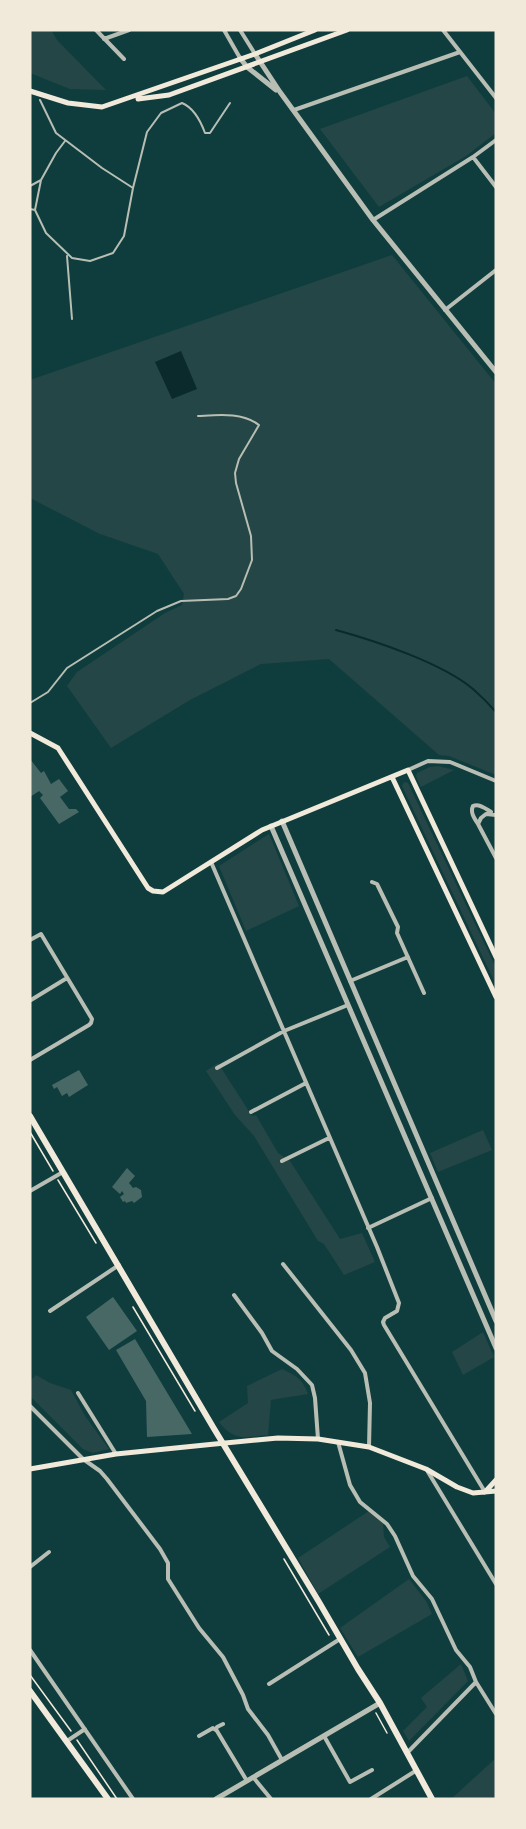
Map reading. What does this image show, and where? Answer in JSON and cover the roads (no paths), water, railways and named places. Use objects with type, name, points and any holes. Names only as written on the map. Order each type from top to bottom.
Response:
[{"type":"main road","points":[[30,91],[68,103],[102,108],[255,54],[315,30]]},
{"type":"main road","points":[[127,100],[169,95],[347,30]]},
{"type":"main road","points":[[30,734],[58,748],[148,888],[163,892],[271,826],[408,770],[496,957]]},
{"type":"main road","points":[[392,777],[496,997]]},
{"type":"main road","points":[[30,1116],[222,1443],[380,1703],[432,1799]]},
{"type":"main road","points":[[30,1469],[116,1454],[278,1438],[318,1440],[369,1447],[426,1469],[473,1494],[496,1491]]},
{"type":"main road","points":[[485,1492],[496,1480]]},
{"type":"main road","points":[[30,1691],[108,1799]]},
{"type":"street","points":[[96,30],[124,58]]},
{"type":"street","points":[[104,39],[129,30]]},
{"type":"street","points":[[224,30],[247,67],[279,92]]},
{"type":"street","points":[[240,30],[279,92],[373,220],[496,372]]},
{"type":"street","points":[[443,30],[496,98]]},
{"type":"street","points":[[294,111],[460,52]]},
{"type":"street","points":[[373,220],[496,140]]},
{"type":"street","points":[[473,157],[496,187]]},
{"type":"street","points":[[445,310],[496,270]]},
{"type":"street","points":[[408,770],[428,762],[450,762],[496,781]]},
{"type":"street","points":[[494,814],[481,806],[473,806],[473,815],[496,858]]},
{"type":"street","points":[[478,824],[486,814],[494,814]]},
{"type":"street","points":[[282,821],[496,1321]]},
{"type":"street","points":[[271,826],[496,1348]]},
{"type":"street","points":[[211,861],[399,1303],[397,1311],[385,1318],[384,1325],[485,1492]]},
{"type":"street","points":[[372,882],[377,884],[398,927],[397,933],[424,993]]},
{"type":"street","points":[[30,940],[41,934],[92,1019],[91,1023],[30,1060]]},
{"type":"street","points":[[350,981],[408,957]]},
{"type":"street","points":[[30,1000],[67,978]]},
{"type":"street","points":[[217,1068],[284,1031],[348,1005]]},
{"type":"street","points":[[251,1112],[306,1083]]},
{"type":"street","points":[[282,1161],[329,1138]]},
{"type":"street","points":[[30,1191],[63,1172]]},
{"type":"street","points":[[368,1228],[432,1198]]},
{"type":"street","points":[[283,1264],[351,1350],[365,1373],[370,1402],[369,1447]]},
{"type":"street","points":[[50,1311],[119,1265]]},
{"type":"street","points":[[234,1295],[262,1333],[272,1351],[297,1369],[312,1385],[318,1440]]},
{"type":"street","points":[[78,1393],[116,1454]]},
{"type":"street","points":[[30,1406],[83,1459],[100,1471],[160,1549],[168,1563],[168,1579],[199,1628],[223,1657],[248,1709],[268,1735],[282,1760]]},
{"type":"street","points":[[337,1442],[350,1485],[360,1502],[387,1524],[395,1536],[413,1576],[432,1599],[456,1650],[470,1667],[476,1682],[496,1714]]},
{"type":"street","points":[[426,1469],[496,1584]]},
{"type":"street","points":[[30,1567],[49,1552]]},
{"type":"street","points":[[269,1684],[340,1639]]},
{"type":"street","points":[[30,1650],[133,1799]]},
{"type":"street","points":[[408,1752],[476,1682]]},
{"type":"street","points":[[216,1799],[380,1703]]},
{"type":"street","points":[[217,1731],[217,1727],[223,1724]]},
{"type":"street","points":[[67,1741],[85,1728]]},
{"type":"street","points":[[200,1736],[213,1728],[217,1731],[247,1781]]},
{"type":"street","points":[[324,1735],[351,1782],[372,1770]]},
{"type":"street","points":[[371,1798],[417,1770]]},
{"type":"street","points":[[253,1777],[271,1799]]},
{"type":"lane","points":[[40,100],[56,133],[133,188]]},
{"type":"lane","points":[[65,141],[41,180],[35,210],[46,233],[67,254],[72,258],[90,261],[113,253],[124,236],[147,132],[161,113],[182,103],[189,106],[205,133],[210,133],[230,103]]},
{"type":"lane","points":[[30,186],[41,180]]},
{"type":"lane","points":[[30,209],[35,210]]},
{"type":"lane","points":[[67,254],[72,319]]},
{"type":"lane","points":[[30,704],[48,692],[67,668],[158,610],[181,601],[228,599],[236,596],[241,589],[252,560],[251,536],[235,473],[244,448],[259,425],[241,417],[225,414],[198,416]]},
{"type":"waterway","points":[[336,630],[389,647],[444,670],[473,689],[496,712]]}]
